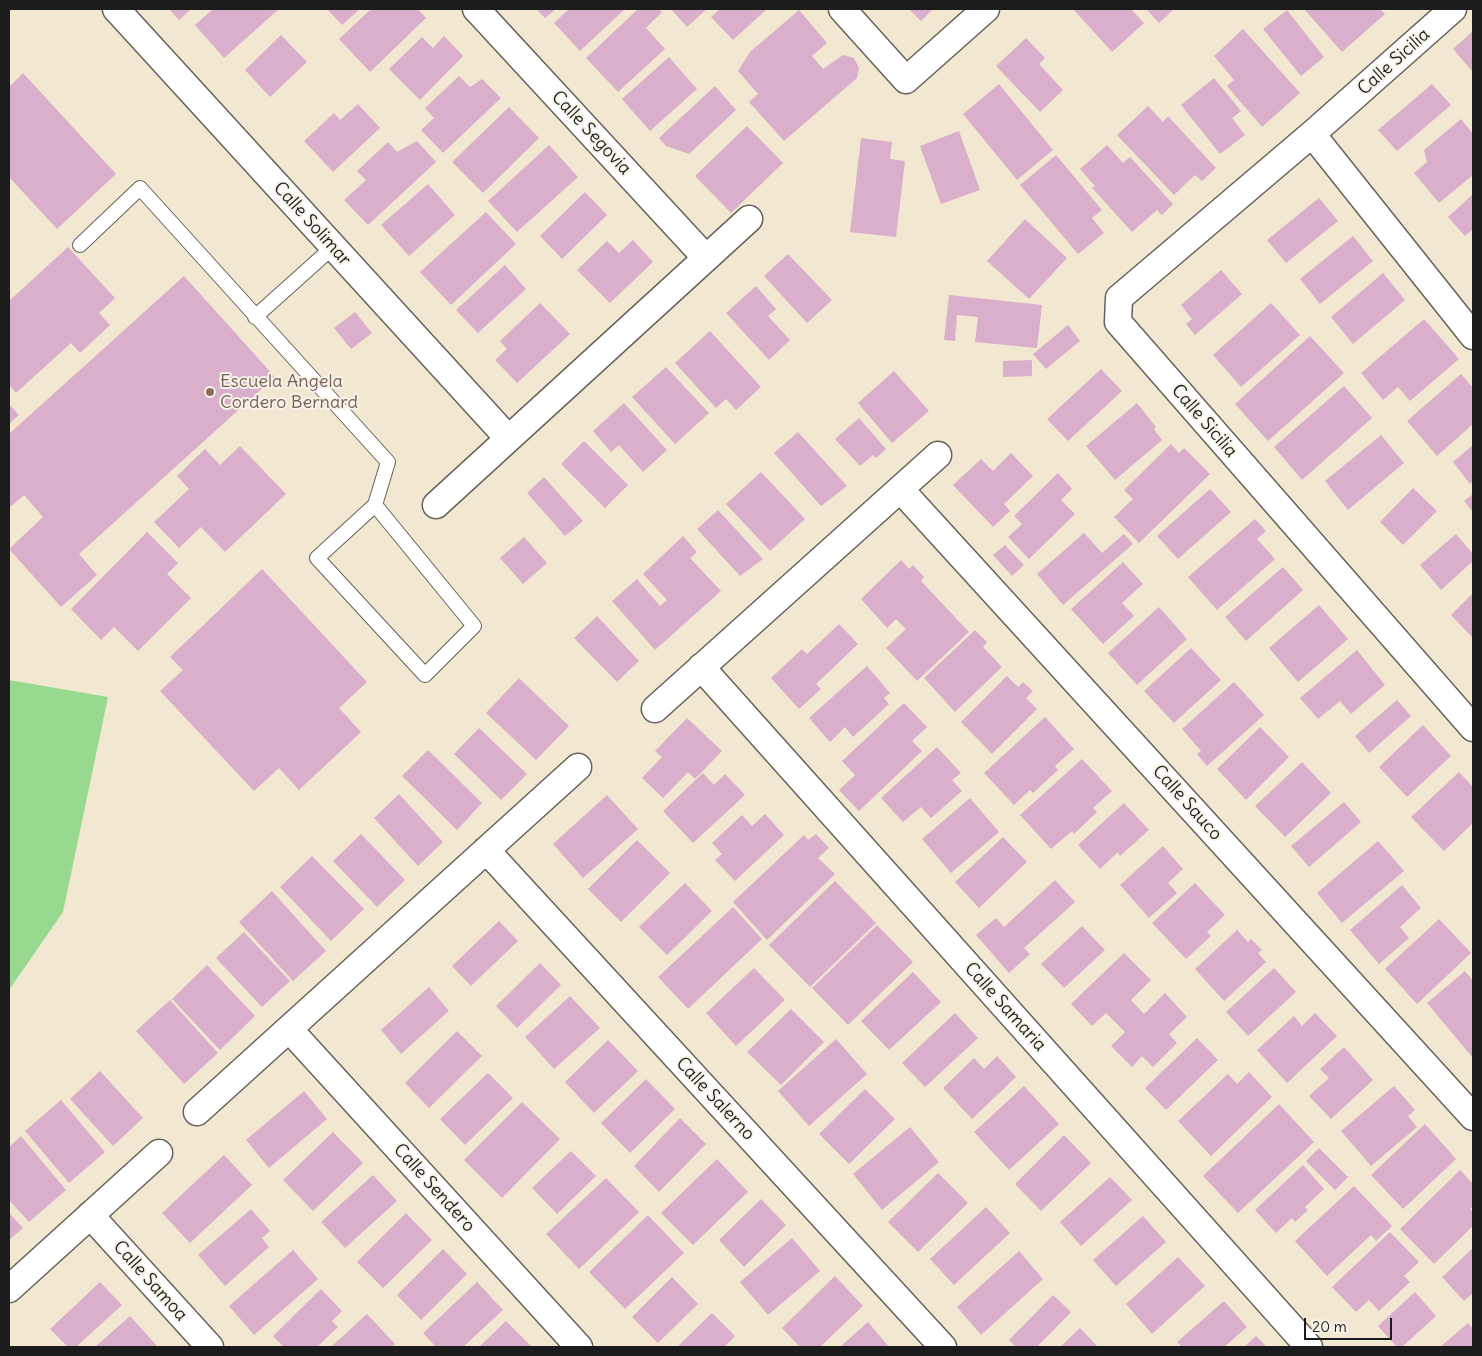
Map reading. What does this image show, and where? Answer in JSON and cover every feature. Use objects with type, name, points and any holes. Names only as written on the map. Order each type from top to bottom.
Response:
[{"type":"street","name":"Calle Solimar","points":[[116,9],[508,438]]},
{"type":"street","name":"Calle Segovia","points":[[476,9],[706,258]]},
{"type":"street","points":[[842,9],[906,80],[986,9]]},
{"type":"street","name":"Calle Sicilia","points":[[1453,9],[1312,134],[1119,298],[1118,322],[1473,728]]},
{"type":"street","points":[[1312,134],[1473,336]]},
{"type":"street","points":[[436,505],[749,219]]},
{"type":"street","points":[[655,709],[938,455]]},
{"type":"street","name":"Calle Sauco","points":[[900,489],[1473,1118]]},
{"type":"street","name":"Calle Samaria","points":[[701,667],[1308,1347]]},
{"type":"street","points":[[197,1112],[578,766]]},
{"type":"street","name":"Calle Salerno","points":[[486,850],[943,1347]]},
{"type":"street","name":"Calle Sendero","points":[[289,1029],[579,1347]]},
{"type":"street","points":[[9,1289],[159,1153]]},
{"type":"street","name":"Calle Samoa","points":[[90,1215],[210,1347]]},
{"type":"lane","points":[[80,245],[140,188],[388,462],[374,505],[317,558],[425,674],[474,626],[374,505]]},
{"type":"lane","points":[[255,317],[333,247]]},
{"type":"green space","points":[[9,680],[108,697],[63,912],[9,990]]},
{"type":"building","points":[[169,9],[191,9],[179,20]]},
{"type":"building","points":[[213,9],[279,9],[224,58],[195,25]]},
{"type":"building","points":[[327,9],[360,9],[342,25]]},
{"type":"building","points":[[371,9],[418,9],[426,18],[370,72],[339,39]]},
{"type":"building","points":[[536,9],[556,9],[545,18]]},
{"type":"building","points":[[569,9],[625,9],[580,51],[554,23]]},
{"type":"building","points":[[638,9],[659,9],[662,12],[646,28],[665,49],[618,92],[586,58]]},
{"type":"building","points":[[671,9],[707,9],[687,27]]},
{"type":"building","points":[[720,9],[767,9],[733,40],[711,17]]},
{"type":"building","points":[[909,9],[933,9],[921,21]]},
{"type":"building","points":[[1073,9],[1131,9],[1144,23],[1112,52]]},
{"type":"building","points":[[1146,9],[1174,9],[1159,23]]},
{"type":"building","points":[[1304,9],[1380,9],[1385,14],[1342,52]]},
{"type":"building","points":[[799,10],[827,43],[812,56],[823,69],[843,55],[854,58],[859,68],[857,78],[784,141],[749,102],[758,94],[738,71],[750,52]]},
{"type":"building","points":[[1287,10],[1324,57],[1301,76],[1263,29]]},
{"type":"building","points":[[1243,29],[1300,93],[1262,127],[1227,86],[1234,80],[1214,56]]},
{"type":"building","points":[[1473,31],[1473,72],[1453,49]]},
{"type":"building","points":[[281,35],[307,62],[270,97],[245,70]]},
{"type":"building","points":[[444,36],[463,56],[420,100],[389,69],[422,37],[433,48]]},
{"type":"building","points":[[1026,38],[1045,58],[1039,64],[1063,90],[1040,112],[996,66]]},
{"type":"building","points":[[669,57],[697,89],[650,131],[622,99]]},
{"type":"building","points":[[23,73],[116,174],[57,229],[9,177],[9,87]]},
{"type":"building","points":[[459,76],[470,87],[482,79],[501,98],[443,153],[421,130],[434,118],[425,108]]},
{"type":"building","points":[[1214,78],[1241,111],[1232,118],[1245,135],[1220,154],[1181,105]]},
{"type":"building","points":[[999,84],[1053,150],[1017,180],[963,114]]},
{"type":"building","points":[[1432,84],[1451,105],[1397,151],[1378,130]]},
{"type":"building","points":[[715,86],[736,110],[689,154],[666,146],[659,138]]},
{"type":"building","points":[[358,104],[380,128],[333,172],[304,141],[334,113],[340,120]]},
{"type":"building","points":[[1148,106],[1163,122],[1168,116],[1216,168],[1202,181],[1195,175],[1174,195],[1117,135]]},
{"type":"building","points":[[509,107],[539,138],[483,193],[452,162]]},
{"type":"building","points":[[1461,119],[1473,134],[1473,175],[1439,203],[1414,173],[1427,162],[1424,150]]},
{"type":"building","points":[[747,126],[783,163],[731,213],[695,176]]},
{"type":"building","points":[[959,131],[980,190],[941,204],[920,146]]},
{"type":"building","points":[[861,138],[892,142],[890,159],[905,161],[896,237],[850,232]]},
{"type":"building","points":[[417,141],[436,162],[368,225],[344,200],[366,180],[357,171],[388,142],[397,152]]},
{"type":"building","points":[[549,145],[578,177],[517,232],[488,201]]},
{"type":"building","points":[[1107,145],[1123,163],[1130,157],[1173,204],[1162,215],[1157,210],[1132,232],[1092,188],[1095,186],[1080,169]]},
{"type":"building","points":[[1056,155],[1102,210],[1092,218],[1104,233],[1078,254],[1020,185]]},
{"type":"building","points":[[428,184],[455,215],[409,256],[381,225]]},
{"type":"building","points":[[585,192],[607,215],[562,259],[540,236]]},
{"type":"building","points":[[1473,194],[1473,229],[1465,236],[1448,217]]},
{"type":"building","points":[[1319,198],[1338,221],[1286,263],[1267,240]]},
{"type":"building","points":[[486,212],[516,244],[451,305],[420,272]]},
{"type":"building","points":[[1025,219],[1067,258],[1029,299],[987,261]]},
{"type":"building","points":[[1353,236],[1373,261],[1320,304],[1300,279]]},
{"type":"building","points":[[633,240],[653,262],[610,303],[577,270],[607,241],[619,253]]},
{"type":"building","points":[[68,247],[115,298],[99,313],[110,325],[80,353],[71,343],[16,393],[9,385],[9,301]]},
{"type":"building","points":[[788,254],[832,300],[807,323],[764,276]]},
{"type":"building","points":[[505,265],[526,289],[478,333],[456,310]]},
{"type":"building","points":[[1221,270],[1242,294],[1195,335],[1186,324],[1192,319],[1181,305]]},
{"type":"building","points":[[1383,273],[1405,300],[1353,344],[1331,317]]},
{"type":"building","points":[[184,276],[275,377],[79,554],[97,575],[61,607],[9,549],[43,517],[24,495],[9,508],[9,434]]},
{"type":"building","points":[[756,286],[776,309],[768,316],[790,340],[769,360],[726,313]]},
{"type":"building","points":[[949,295],[1042,305],[1037,348],[975,342],[978,317],[957,315],[955,341],[944,340]]},
{"type":"building","points":[[540,303],[570,334],[517,383],[495,360],[507,349],[500,341]]},
{"type":"building","points":[[1271,303],[1300,335],[1241,387],[1213,355]]},
{"type":"building","points":[[355,312],[372,333],[351,349],[334,328]]},
{"type":"building","points":[[1424,319],[1459,359],[1410,401],[1398,387],[1383,400],[1361,373]]},
{"type":"building","points":[[1068,325],[1080,341],[1046,369],[1033,354]]},
{"type":"building","points":[[710,331],[761,387],[736,410],[726,399],[716,408],[675,363]]},
{"type":"building","points":[[1310,336],[1344,373],[1268,441],[1235,404]]},
{"type":"building","points":[[1032,360],[1032,376],[1003,377],[1003,361]]},
{"type":"building","points":[[666,367],[709,413],[675,444],[632,397]]},
{"type":"building","points":[[1101,369],[1122,391],[1068,441],[1047,419]]},
{"type":"building","points":[[894,371],[929,411],[892,443],[858,403]]},
{"type":"building","points":[[1461,374],[1473,388],[1473,424],[1437,456],[1407,421]]},
{"type":"building","points":[[1344,386],[1372,418],[1302,480],[1274,447]]},
{"type":"building","points":[[624,403],[667,450],[643,472],[619,445],[611,452],[593,431]]},
{"type":"building","points":[[1137,403],[1156,427],[1154,429],[1162,440],[1115,480],[1086,446]]},
{"type":"building","points":[[9,404],[19,415],[9,424]]},
{"type":"building","points":[[859,418],[886,449],[876,458],[873,455],[860,466],[835,439]]},
{"type":"building","points":[[798,432],[847,486],[821,506],[774,453]]},
{"type":"building","points":[[1381,435],[1404,463],[1348,510],[1325,481]]},
{"type":"building","points":[[584,441],[628,485],[605,508],[561,464]]},
{"type":"building","points":[[1171,444],[1179,453],[1184,448],[1210,474],[1139,543],[1114,517],[1133,499],[1124,490]]},
{"type":"building","points":[[1473,445],[1473,481],[1470,484],[1453,462]]},
{"type":"building","points":[[240,446],[286,494],[225,552],[201,527],[179,548],[154,522],[189,489],[177,476],[205,449],[220,465]]},
{"type":"building","points":[[1011,453],[1033,476],[1004,504],[1010,511],[993,527],[953,485],[981,459],[993,471]]},
{"type":"building","points":[[761,472],[805,519],[770,551],[726,504]]},
{"type":"building","points":[[1058,473],[1072,489],[1061,500],[1075,514],[1029,559],[1008,537],[1022,524],[1014,516]]},
{"type":"building","points":[[544,477],[583,521],[565,536],[527,493]]},
{"type":"building","points":[[1413,488],[1437,511],[1403,545],[1380,522]]},
{"type":"building","points":[[1210,489],[1231,512],[1178,559],[1157,536]]},
{"type":"building","points":[[1473,494],[1473,512],[1464,501]]},
{"type":"building","points":[[718,510],[763,559],[740,576],[697,529]]},
{"type":"building","points":[[1255,519],[1266,531],[1257,539],[1275,559],[1217,610],[1188,577]]},
{"type":"building","points":[[147,532],[178,563],[167,574],[191,598],[138,651],[114,627],[101,640],[71,609]]},
{"type":"building","points":[[1084,533],[1102,553],[1124,534],[1133,544],[1063,605],[1037,574]]},
{"type":"building","points":[[1456,534],[1473,554],[1473,561],[1441,590],[1420,565]]},
{"type":"building","points":[[683,536],[697,552],[690,558],[721,591],[655,650],[612,601],[637,579],[660,606],[667,600],[643,574]]},
{"type":"building","points":[[524,537],[547,563],[523,584],[500,558]]},
{"type":"building","points":[[1005,545],[1024,565],[1012,576],[993,555]]},
{"type":"building","points":[[901,560],[909,569],[913,565],[924,577],[921,581],[969,632],[917,681],[886,648],[906,629],[896,619],[887,628],[861,599]]},
{"type":"building","points":[[1123,562],[1143,584],[1122,603],[1134,616],[1103,644],[1071,609]]},
{"type":"building","points":[[1283,567],[1303,590],[1246,641],[1225,617]]},
{"type":"building","points":[[262,569],[367,682],[339,708],[361,732],[299,790],[279,768],[254,791],[160,691],[183,670],[170,657]]},
{"type":"building","points":[[1473,593],[1473,638],[1451,615]]},
{"type":"building","points":[[1319,605],[1348,639],[1298,682],[1269,648]]},
{"type":"building","points":[[1159,607],[1187,639],[1137,685],[1108,653]]},
{"type":"building","points":[[597,616],[639,661],[617,682],[574,638]]},
{"type":"building","points":[[839,624],[858,644],[816,684],[821,689],[799,709],[771,678],[802,649],[807,654]]},
{"type":"building","points":[[975,630],[987,642],[983,647],[1002,667],[955,712],[924,678]]},
{"type":"building","points":[[1191,648],[1221,680],[1174,723],[1144,691]]},
{"type":"building","points":[[1357,650],[1385,685],[1351,714],[1340,701],[1318,719],[1300,698]]},
{"type":"building","points":[[867,666],[890,693],[884,698],[889,704],[853,737],[845,727],[830,742],[809,718]]},
{"type":"building","points":[[1007,676],[1018,687],[1023,682],[1033,691],[1026,698],[1037,709],[992,754],[961,722]]},
{"type":"building","points":[[519,678],[569,726],[536,760],[486,713]]},
{"type":"building","points":[[1234,682],[1264,715],[1207,766],[1197,754],[1201,751],[1182,729]]},
{"type":"building","points":[[1397,700],[1411,716],[1369,753],[1355,736]]},
{"type":"building","points":[[904,703],[927,727],[912,741],[922,751],[859,811],[839,790],[855,775],[842,761]]},
{"type":"building","points":[[1045,717],[1074,749],[1055,766],[1058,770],[1033,793],[1030,790],[1014,805],[984,773]]},
{"type":"building","points":[[687,718],[722,751],[695,779],[688,772],[663,798],[642,778],[662,757],[655,751]]},
{"type":"building","points":[[1423,725],[1451,756],[1407,797],[1379,767]]},
{"type":"building","points":[[1260,727],[1289,757],[1246,800],[1217,769]]},
{"type":"building","points":[[479,728],[527,774],[501,800],[454,754]]},
{"type":"building","points":[[937,747],[961,773],[952,780],[962,791],[931,818],[921,807],[903,822],[881,798]]},
{"type":"building","points":[[428,750],[482,803],[457,830],[402,776]]},
{"type":"building","points":[[1082,759],[1112,791],[1093,808],[1097,812],[1074,834],[1072,831],[1051,849],[1020,815]]},
{"type":"building","points":[[1302,762],[1331,793],[1285,837],[1255,806]]},
{"type":"building","points":[[1459,772],[1473,787],[1473,823],[1444,851],[1411,817]]},
{"type":"building","points":[[703,773],[714,785],[725,774],[745,795],[693,843],[663,811]]},
{"type":"building","points":[[399,794],[443,842],[418,866],[374,818]]},
{"type":"building","points":[[607,795],[638,829],[583,878],[553,844]]},
{"type":"building","points":[[970,798],[999,832],[951,873],[922,839]]},
{"type":"building","points":[[1344,802],[1361,822],[1309,867],[1291,846]]},
{"type":"building","points":[[1124,803],[1149,830],[1120,856],[1118,852],[1100,869],[1078,845]]},
{"type":"building","points":[[765,814],[784,835],[735,881],[715,860],[722,854],[712,843],[742,815],[752,826]]},
{"type":"building","points":[[361,834],[405,880],[377,907],[333,861]]},
{"type":"building","points":[[816,834],[829,848],[818,858],[835,874],[767,940],[733,902],[804,835],[808,840]]},
{"type":"building","points":[[1003,837],[1027,862],[979,908],[955,882]]},
{"type":"building","points":[[637,840],[670,873],[621,922],[588,889]]},
{"type":"building","points":[[1378,841],[1404,871],[1342,923],[1317,893]]},
{"type":"building","points":[[1163,846],[1183,869],[1168,883],[1177,893],[1149,918],[1120,885]]},
{"type":"building","points":[[312,856],[364,909],[331,941],[280,887]]},
{"type":"building","points":[[1055,880],[1075,902],[1024,948],[1030,954],[1009,973],[976,935],[996,918],[1004,927]]},
{"type":"building","points":[[835,881],[876,923],[810,987],[769,945]]},
{"type":"building","points":[[685,883],[712,911],[667,955],[639,927]]},
{"type":"building","points":[[1195,883],[1225,915],[1207,932],[1211,936],[1186,959],[1152,923]]},
{"type":"building","points":[[1402,885],[1421,908],[1400,927],[1409,938],[1379,964],[1350,930]]},
{"type":"building","points":[[272,891],[326,951],[293,981],[239,922]]},
{"type":"building","points":[[733,907],[762,939],[688,1009],[658,977]]},
{"type":"building","points":[[1439,919],[1471,953],[1417,1004],[1385,969]]},
{"type":"building","points":[[499,921],[518,941],[471,986],[452,966]]},
{"type":"building","points":[[877,925],[913,962],[848,1025],[812,988]]},
{"type":"building","points":[[1082,926],[1105,950],[1064,988],[1041,964]]},
{"type":"building","points":[[1237,930],[1248,942],[1251,939],[1262,950],[1258,953],[1266,962],[1224,1001],[1195,969]]},
{"type":"building","points":[[244,932],[290,981],[262,1007],[216,958]]},
{"type":"building","points":[[1124,953],[1151,980],[1131,1000],[1144,1014],[1165,993],[1187,1017],[1169,1034],[1177,1043],[1153,1067],[1142,1056],[1132,1067],[1111,1046],[1125,1032],[1106,1013],[1092,1026],[1071,1004]]},
{"type":"building","points":[[540,963],[561,985],[517,1028],[496,1006]]},
{"type":"building","points":[[207,965],[255,1016],[220,1050],[172,999]]},
{"type":"building","points":[[754,968],[785,1000],[736,1046],[706,1013]]},
{"type":"building","points":[[1274,968],[1296,992],[1248,1036],[1226,1012]]},
{"type":"building","points":[[1465,971],[1473,981],[1473,1058],[1427,1003]]},
{"type":"building","points":[[913,972],[941,1002],[889,1050],[861,1021]]},
{"type":"building","points":[[429,987],[449,1011],[401,1054],[381,1030]]},
{"type":"building","points":[[570,996],[600,1028],[554,1069],[525,1037]]},
{"type":"building","points":[[170,1000],[218,1053],[184,1084],[136,1031]]},
{"type":"building","points":[[791,1009],[824,1042],[781,1085],[747,1052]]},
{"type":"building","points":[[955,1013],[978,1038],[925,1087],[902,1063]]},
{"type":"building","points":[[1315,1013],[1337,1036],[1287,1083],[1257,1050],[1294,1016],[1302,1026]]},
{"type":"building","points":[[457,1031],[482,1056],[429,1108],[405,1083]]},
{"type":"building","points":[[1197,1038],[1218,1060],[1166,1110],[1145,1088]]},
{"type":"building","points":[[836,1039],[867,1074],[809,1126],[778,1091]]},
{"type":"building","points":[[608,1040],[638,1071],[594,1113],[565,1082]]},
{"type":"building","points":[[1344,1047],[1373,1080],[1331,1119],[1309,1096],[1329,1078],[1320,1069]]},
{"type":"building","points":[[997,1056],[1016,1077],[972,1119],[943,1088],[974,1058],[984,1069]]},
{"type":"building","points":[[100,1071],[143,1118],[113,1146],[70,1099]]},
{"type":"building","points":[[1249,1072],[1272,1097],[1211,1156],[1178,1121],[1228,1074],[1237,1084]]},
{"type":"building","points":[[488,1073],[513,1098],[465,1145],[440,1119]]},
{"type":"building","points":[[646,1079],[675,1109],[630,1153],[601,1123]]},
{"type":"building","points":[[1024,1086],[1059,1124],[1009,1170],[974,1132]]},
{"type":"building","points":[[1394,1086],[1415,1110],[1408,1116],[1417,1127],[1371,1166],[1341,1131]]},
{"type":"building","points":[[865,1089],[895,1119],[849,1164],[819,1134]]},
{"type":"building","points":[[304,1091],[327,1119],[269,1168],[246,1140]]},
{"type":"building","points":[[61,1100],[105,1152],[69,1183],[25,1131]]},
{"type":"building","points":[[522,1102],[560,1139],[502,1198],[464,1160]]},
{"type":"building","points":[[1279,1104],[1314,1142],[1238,1213],[1203,1176]]},
{"type":"building","points":[[680,1118],[706,1144],[659,1192],[634,1166]]},
{"type":"building","points":[[1425,1124],[1456,1159],[1403,1209],[1371,1175]]},
{"type":"building","points":[[910,1127],[939,1162],[882,1210],[853,1174]]},
{"type":"building","points":[[333,1132],[363,1163],[313,1211],[283,1180]]},
{"type":"building","points":[[1064,1135],[1091,1163],[1041,1211],[1015,1184]]},
{"type":"building","points":[[21,1136],[66,1190],[29,1222],[9,1200],[9,1147]]},
{"type":"building","points":[[1319,1148],[1348,1177],[1335,1190],[1306,1161]]},
{"type":"building","points":[[571,1151],[596,1176],[557,1214],[532,1188]]},
{"type":"building","points":[[224,1155],[252,1185],[190,1243],[162,1213]]},
{"type":"building","points":[[717,1159],[748,1192],[693,1245],[661,1213]]},
{"type":"building","points":[[1303,1165],[1324,1189],[1305,1207],[1308,1210],[1295,1222],[1292,1218],[1276,1233],[1255,1210]]},
{"type":"building","points":[[1460,1170],[1473,1184],[1473,1206],[1470,1209],[1473,1212],[1473,1226],[1434,1264],[1400,1229]]},
{"type":"building","points":[[938,1173],[968,1203],[918,1252],[888,1222]]},
{"type":"building","points":[[373,1175],[397,1201],[345,1248],[321,1222]]},
{"type":"building","points":[[1110,1177],[1132,1200],[1081,1246],[1060,1222]]},
{"type":"building","points":[[606,1178],[639,1212],[579,1269],[546,1234]]},
{"type":"building","points":[[1354,1186],[1392,1226],[1376,1241],[1371,1235],[1327,1276],[1295,1241]]},
{"type":"building","points":[[761,1199],[786,1225],[744,1267],[719,1240]]},
{"type":"building","points":[[986,1207],[1010,1233],[954,1285],[930,1259]]},
{"type":"building","points":[[251,1209],[270,1231],[262,1238],[269,1247],[225,1286],[198,1255]]},
{"type":"building","points":[[9,1213],[23,1228],[9,1240]]},
{"type":"building","points":[[406,1213],[432,1240],[383,1288],[357,1262]]},
{"type":"building","points":[[648,1215],[684,1253],[625,1309],[589,1272]]},
{"type":"building","points":[[1143,1216],[1166,1242],[1116,1286],[1093,1260]]},
{"type":"building","points":[[1390,1232],[1419,1262],[1404,1276],[1410,1282],[1379,1311],[1369,1300],[1356,1312],[1332,1287]]},
{"type":"building","points":[[792,1238],[820,1271],[768,1315],[740,1282]]},
{"type":"building","points":[[1473,1248],[1473,1293],[1464,1301],[1442,1277]]},
{"type":"building","points":[[443,1249],[467,1274],[421,1320],[397,1295]]},
{"type":"building","points":[[293,1250],[318,1279],[254,1335],[229,1306]]},
{"type":"building","points":[[1019,1251],[1043,1279],[981,1335],[957,1307]]},
{"type":"building","points":[[1178,1257],[1205,1286],[1152,1334],[1126,1304]]},
{"type":"building","points":[[835,1276],[863,1306],[820,1347],[800,1347],[782,1328]]},
{"type":"building","points":[[672,1277],[698,1304],[658,1343],[632,1317]]},
{"type":"building","points":[[100,1282],[122,1305],[76,1347],[68,1347],[50,1329]]},
{"type":"building","points":[[477,1282],[503,1310],[463,1347],[436,1347],[423,1333]]},
{"type":"building","points":[[321,1289],[342,1311],[332,1321],[338,1327],[317,1347],[284,1347],[273,1336]]},
{"type":"building","points":[[1415,1292],[1436,1316],[1402,1347],[1397,1347],[1378,1326]]},
{"type":"building","points":[[1053,1295],[1071,1312],[1037,1347],[1016,1347],[1009,1340]]},
{"type":"building","points":[[1224,1301],[1247,1327],[1224,1347],[1182,1347],[1177,1342]]},
{"type":"building","points":[[712,1313],[735,1336],[724,1347],[677,1347]]},
{"type":"building","points":[[367,1314],[395,1344],[392,1347],[331,1347]]},
{"type":"building","points":[[130,1316],[158,1347],[95,1347]]},
{"type":"building","points":[[506,1321],[532,1347],[479,1347]]},
{"type":"building","points":[[868,1322],[889,1347],[840,1347]]},
{"type":"building","points":[[1468,1323],[1473,1329],[1473,1347],[1440,1347]]},
{"type":"building","points":[[1080,1328],[1098,1347],[1060,1347]]},
{"type":"building","points":[[1256,1336],[1267,1347],[1244,1347]]},
{"type":"place","name":"Escuela Angela Cordero Bernard","points":[[210,392]]}]
